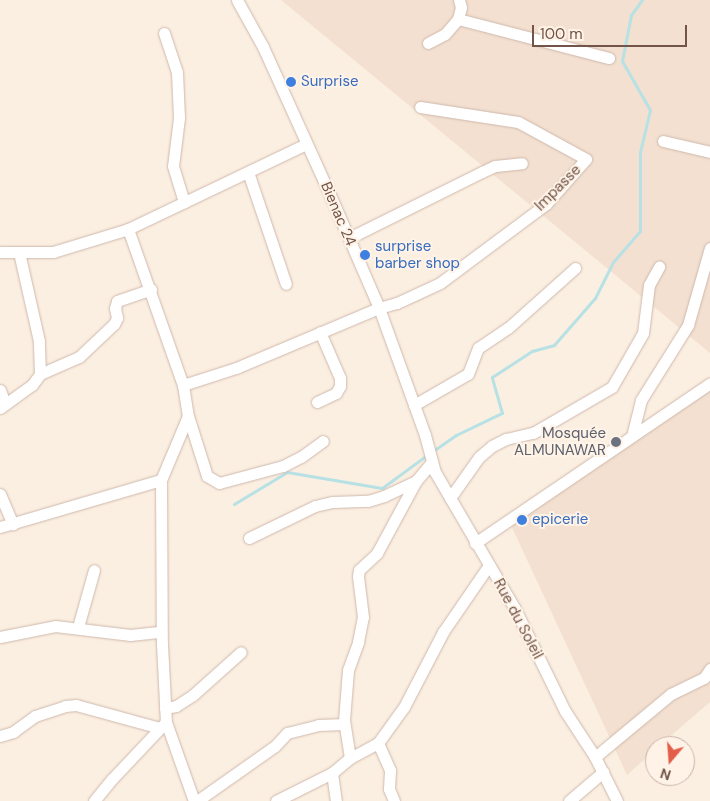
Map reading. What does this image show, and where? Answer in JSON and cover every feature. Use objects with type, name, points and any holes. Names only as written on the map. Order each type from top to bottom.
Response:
[{"type":"street","name":"Bienac 24","points":[[237,0],[263,47],[349,238],[378,308],[424,435]]},
{"type":"street","points":[[428,44],[445,34],[458,19],[461,7],[459,0]]},
{"type":"street","points":[[458,19],[609,58]]},
{"type":"street","points":[[164,33],[177,72],[179,118],[172,166],[184,202]]},
{"type":"street","name":"Impasse","points":[[378,308],[397,303],[440,283],[546,204],[586,159],[518,122],[420,107]]},
{"type":"street","points":[[663,141],[710,152]]},
{"type":"street","points":[[0,252],[53,252],[128,229],[306,144]]},
{"type":"street","points":[[349,238],[495,166],[522,163]]},
{"type":"street","points":[[248,172],[286,284]]},
{"type":"street","points":[[128,229],[151,289],[183,385],[188,416],[207,476],[219,483],[283,466],[301,457],[323,441]]},
{"type":"street","points":[[632,436],[641,400],[688,325],[710,248]]},
{"type":"street","points":[[20,252],[39,341],[40,374]]},
{"type":"street","points":[[450,498],[479,457],[492,446],[506,439],[533,433],[612,387],[642,333],[649,285],[659,267]]},
{"type":"street","points":[[414,405],[468,374],[478,348],[508,328],[574,268]]},
{"type":"street","points":[[0,390],[2,406],[32,385],[40,374],[79,357],[114,324],[117,318],[115,308],[117,301],[151,289]]},
{"type":"street","points":[[183,385],[236,368],[378,308]]},
{"type":"street","points":[[317,402],[336,392],[340,386],[340,378],[320,332]]},
{"type":"street","points":[[475,543],[710,383]]},
{"type":"street","points":[[188,416],[160,480],[161,632],[165,708],[163,725],[196,801],[275,746],[287,733],[318,725],[344,724]]},
{"type":"street","name":"Rue du Soleil","points":[[424,435],[434,467],[450,498],[515,609],[565,711],[595,757],[617,801]]},
{"type":"street","points":[[248,538],[315,506],[333,502],[368,501],[384,496],[416,482],[434,467]]},
{"type":"street","points":[[0,527],[160,480]]},
{"type":"street","points":[[350,758],[344,724],[348,670],[358,642],[363,617],[358,576],[360,570],[377,552],[387,536],[416,482]]},
{"type":"street","points":[[0,494],[13,524]]},
{"type":"street","points":[[276,801],[332,773],[350,758],[378,742],[404,707],[443,632],[489,565]]},
{"type":"street","points":[[78,627],[94,570]]},
{"type":"street","points":[[0,638],[55,626],[78,627],[130,635],[161,632]]},
{"type":"street","points":[[165,708],[176,706],[193,695],[241,652]]},
{"type":"street","points":[[595,757],[671,694],[704,678],[710,669]]},
{"type":"street","points":[[0,736],[13,732],[35,716],[65,706],[76,706],[163,725]]},
{"type":"street","points":[[94,801],[163,725]]},
{"type":"street","points":[[378,742],[390,770],[389,790],[394,801]]},
{"type":"street","points":[[569,801],[603,772]]},
{"type":"street","points":[[332,773],[336,801]]},
{"type":"shaded area","points":[[281,0],[710,0],[710,353]]},
{"type":"shaded area","points":[[710,390],[710,702],[671,736],[645,736],[645,759],[627,775],[510,523]]},
{"type":"waterway","points":[[433,451],[456,435],[502,413],[492,377],[532,351],[554,345],[595,298],[613,262],[640,231],[640,152],[650,110],[622,61],[631,15],[642,0]]},
{"type":"waterway","points":[[234,504],[287,472],[382,488],[427,455]]},
{"type":"place","name":"Surprise","points":[[291,82]]},
{"type":"place","name":"surprise barber shop","points":[[365,255]]},
{"type":"place","name":"Mosquée ALMUNAWAR","points":[[616,442]]},
{"type":"place","name":"epicerie","points":[[522,520]]}]
